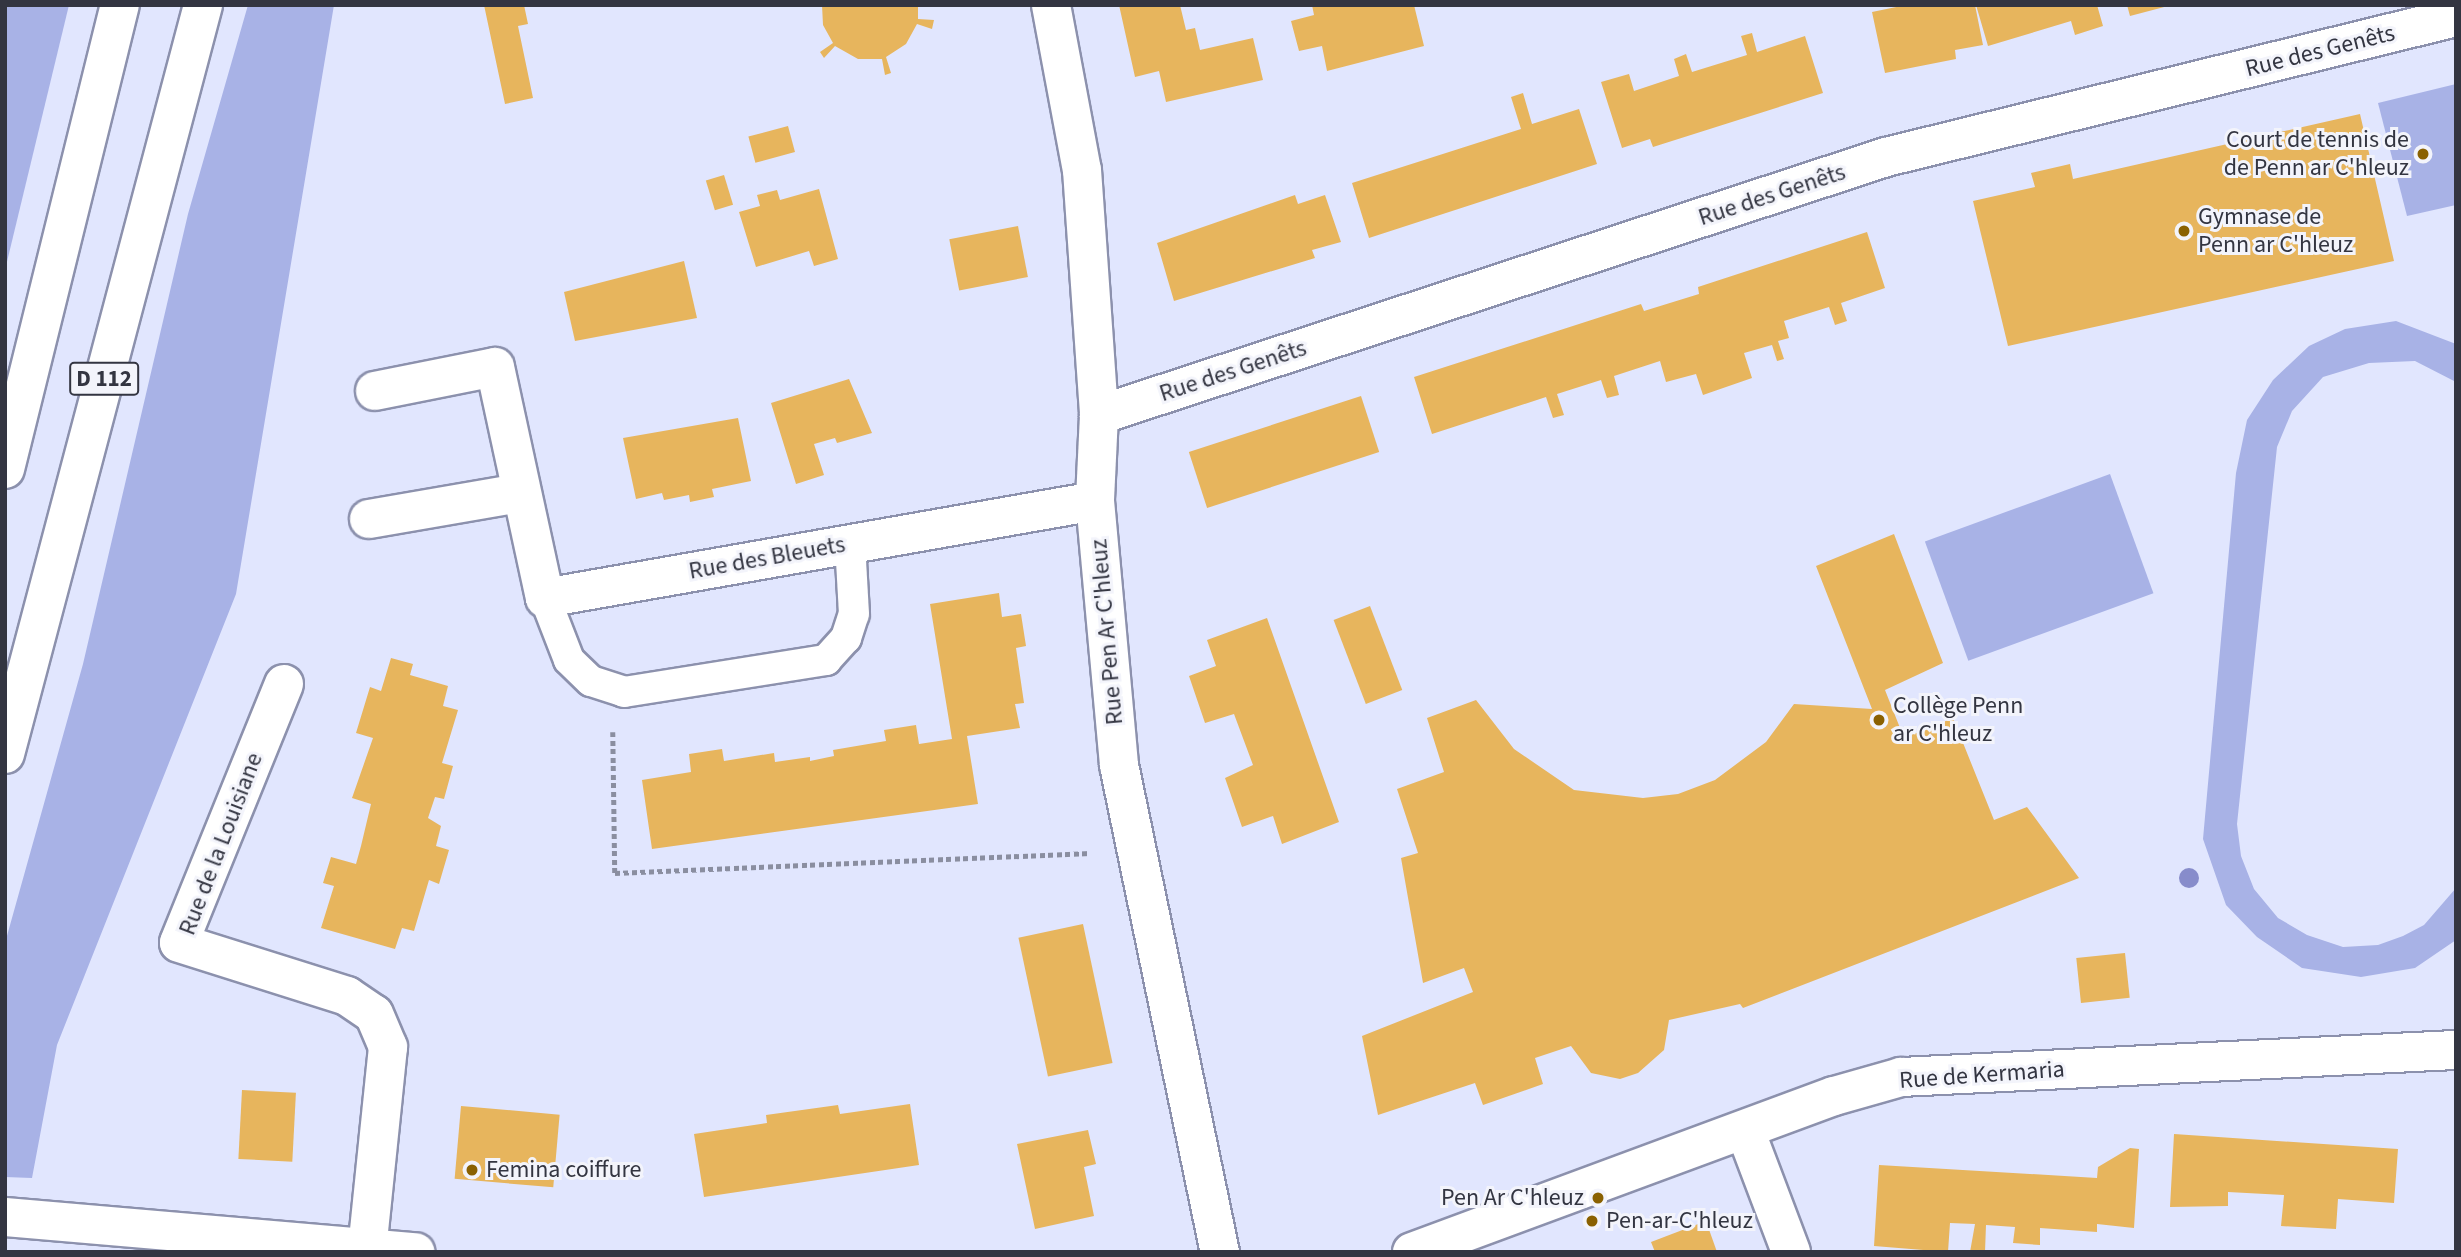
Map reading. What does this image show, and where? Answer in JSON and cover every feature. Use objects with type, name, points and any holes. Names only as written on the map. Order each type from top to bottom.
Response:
[{"type":"main road","name":"D 112","points":[[5,469],[120,5]]},
{"type":"main road","name":"D 112","points":[[5,754],[203,5]]},
{"type":"main road","name":"Rue Pen Ar C'hleuz","points":[[1051,5],[1082,170],[1099,415],[1096,501],[1119,765],[1220,1252]]},
{"type":"main road","name":"Rue des Genêts","points":[[1099,415],[1886,158],[2456,17]]},
{"type":"main road","points":[[375,391],[495,368],[520,493],[545,598]]},
{"type":"main road","points":[[369,519],[520,493]]},
{"type":"main road","name":"Rue des Bleuets","points":[[545,598],[1096,501]]},
{"type":"main road","name":"Rue de la Louisiane","points":[[284,684],[179,943],[347,996],[374,1014],[388,1046],[367,1249]]},
{"type":"main road","name":"Rue de Kermaria","points":[[1412,1252],[1745,1130],[1901,1077],[2456,1050]]},
{"type":"main road","points":[[1745,1130],[1791,1252]]},
{"type":"main road","points":[[11,1217],[416,1252]]},
{"type":"lane","points":[[545,598],[569,660],[591,681],[624,692],[826,660],[846,638],[855,614],[850,543]]},
{"type":"path","points":[[624,692],[613,720],[615,873],[1137,851]]},
{"type":"shaded area","points":[[5,5],[69,5],[5,270]]},
{"type":"shaded area","points":[[248,5],[334,5],[236,594],[57,1045],[32,1178],[5,1177],[5,943],[83,664],[188,214]]},
{"type":"shaded area","name":"Court de tennis de de Penn ar C'hleuz","points":[[2456,84],[2456,205],[2407,216],[2378,103]]},
{"type":"shaded area","points":[[2396,321],[2456,344],[2456,382],[2415,361],[2369,363],[2323,377],[2292,411],[2277,447],[2237,824],[2241,856],[2254,889],[2278,918],[2307,935],[2343,947],[2378,945],[2403,936],[2424,925],[2456,888],[2456,940],[2415,968],[2361,977],[2302,968],[2257,937],[2226,905],[2203,839],[2236,473],[2247,420],[2273,380],[2309,346],[2345,329]]},
{"type":"shaded area","points":[[2110,474],[2153,593],[1968,661],[1925,541]]},
{"type":"building","points":[[484,5],[524,5],[528,24],[518,26],[533,98],[505,104]]},
{"type":"building","points":[[822,5],[918,5],[918,19],[934,20],[932,29],[917,24],[906,44],[886,57],[891,73],[885,75],[882,59],[858,59],[835,46],[824,58],[820,52],[833,43],[823,25]]},
{"type":"building","points":[[1119,5],[1180,5],[1186,30],[1195,28],[1200,50],[1253,38],[1263,80],[1166,102],[1159,71],[1135,77]]},
{"type":"building","points":[[1312,5],[1414,5],[1424,46],[1327,71],[1322,46],[1299,51],[1291,21],[1314,15]]},
{"type":"building","points":[[1906,5],[1975,5],[1983,45],[1955,50],[1956,59],[1885,73],[1872,12]]},
{"type":"building","points":[[1976,5],[2097,5],[2103,26],[2075,35],[2071,21],[1988,46]]},
{"type":"building","points":[[2127,5],[2168,5],[2168,6],[2130,16]]},
{"type":"building","points":[[1752,33],[1757,52],[1805,36],[1823,93],[1653,147],[1650,139],[1622,148],[1601,82],[1629,74],[1634,91],[1679,76],[1674,59],[1686,54],[1692,72],[1747,55],[1741,36]]},
{"type":"building","points":[[1523,93],[1532,124],[1579,109],[1597,164],[1369,238],[1352,183],[1521,129],[1511,97]]},
{"type":"building","name":"Gymnase de Penn ar C'hleuz","points":[[2360,114],[2394,261],[2008,346],[1973,201],[2035,187],[2031,173],[2070,164],[2073,179]]},
{"type":"building","points":[[788,126],[795,152],[755,163],[748,137]]},
{"type":"building","points":[[724,175],[733,205],[715,210],[706,181]]},
{"type":"building","points":[[819,189],[838,259],[814,266],[809,251],[756,267],[739,212],[760,206],[757,195],[777,190],[780,200]]},
{"type":"building","points":[[1295,195],[1298,204],[1325,195],[1341,242],[1312,250],[1315,258],[1174,301],[1157,243]]},
{"type":"building","points":[[1018,226],[1028,277],[959,290],[949,239]]},
{"type":"building","points":[[1867,232],[1885,288],[1841,303],[1847,321],[1835,325],[1829,307],[1784,321],[1789,338],[1778,341],[1784,359],[1777,361],[1772,345],[1744,353],[1752,378],[1703,395],[1696,374],[1666,382],[1660,361],[1614,376],[1619,395],[1607,398],[1601,380],[1557,394],[1564,415],[1553,418],[1546,397],[1432,434],[1414,377],[1641,304],[1644,311],[1699,294],[1698,287]]},
{"type":"building","points":[[684,261],[697,318],[575,341],[564,292]]},
{"type":"building","points":[[849,379],[872,433],[837,443],[835,438],[814,444],[824,475],[796,484],[771,403]]},
{"type":"building","points":[[1361,396],[1379,452],[1207,508],[1189,452]]},
{"type":"building","points":[[738,418],[751,481],[712,489],[714,497],[690,502],[689,495],[664,500],[662,493],[636,499],[623,438]]},
{"type":"building","points":[[1894,534],[1943,663],[1885,690],[1904,738],[1953,718],[1994,820],[2027,807],[2079,878],[1743,1008],[1740,1004],[1669,1020],[1664,1050],[1638,1073],[1620,1079],[1591,1073],[1571,1046],[1535,1058],[1543,1084],[1483,1105],[1475,1083],[1378,1115],[1362,1036],[1473,992],[1464,968],[1423,983],[1401,858],[1418,853],[1397,789],[1444,772],[1427,718],[1476,700],[1514,749],[1574,790],[1643,798],[1678,794],[1715,780],[1766,742],[1794,704],[1872,709],[1816,566]]},
{"type":"building","points":[[999,593],[1002,617],[1021,614],[1026,646],[1016,648],[1024,703],[1015,704],[1020,728],[967,736],[978,804],[652,849],[642,780],[691,772],[689,754],[722,749],[724,761],[774,753],[775,762],[810,757],[810,761],[834,756],[833,750],[886,741],[884,730],[916,725],[919,744],[952,739],[930,604]]},
{"type":"building","points":[[1370,606],[1402,690],[1366,704],[1334,620]]},
{"type":"building","points":[[1267,618],[1339,822],[1282,844],[1273,816],[1242,827],[1225,778],[1253,765],[1234,714],[1205,723],[1189,676],[1216,666],[1207,640]]},
{"type":"building","points":[[391,658],[413,664],[410,675],[448,686],[443,706],[458,710],[442,763],[453,766],[444,799],[435,797],[428,818],[441,826],[436,846],[449,850],[439,884],[429,880],[414,931],[402,928],[395,949],[321,928],[334,886],[323,883],[331,857],[356,864],[361,846],[371,804],[352,798],[373,738],[356,733],[370,687],[381,691]]},
{"type":"building","points":[[1083,924],[1113,1063],[1048,1077],[1018,938]]},
{"type":"building","points":[[2125,953],[2130,998],[2081,1003],[2076,958]]},
{"type":"building","points":[[242,1090],[296,1093],[292,1162],[238,1159]]},
{"type":"building","points":[[910,1104],[919,1165],[704,1197],[694,1134],[767,1123],[766,1115],[838,1105],[840,1114]]},
{"type":"building","points":[[461,1106],[560,1115],[553,1187],[455,1179]]},
{"type":"building","points":[[1088,1130],[1096,1164],[1084,1167],[1094,1216],[1035,1229],[1017,1144]]},
{"type":"building","points":[[2174,1134],[2398,1149],[2394,1203],[2338,1199],[2336,1229],[2281,1226],[2284,1195],[2228,1192],[2228,1206],[2170,1207]]},
{"type":"building","points":[[2130,1148],[2139,1149],[2134,1228],[2097,1224],[2097,1232],[2040,1228],[2040,1245],[2013,1243],[2015,1227],[1986,1225],[1985,1252],[1970,1252],[1975,1224],[1950,1223],[1948,1252],[1874,1246],[1879,1165],[2097,1178],[2098,1167]]},
{"type":"building","points":[[1706,1221],[1717,1252],[1655,1252],[1651,1242]]},
{"type":"place","name":"Court de tennis de de Penn ar C'hleuz","points":[[2423,154]]},
{"type":"place","name":"Gymnase de Penn ar C'hleuz","points":[[2184,231]]},
{"type":"place","name":"Collège Penn ar C'hleuz","points":[[1879,720]]},
{"type":"place","name":"Femina coiffure","points":[[472,1170]]},
{"type":"place","name":"Pen Ar C'hleuz","points":[[1598,1198]]},
{"type":"place","name":"Pen-ar-C'hleuz","points":[[1592,1221]]}]
